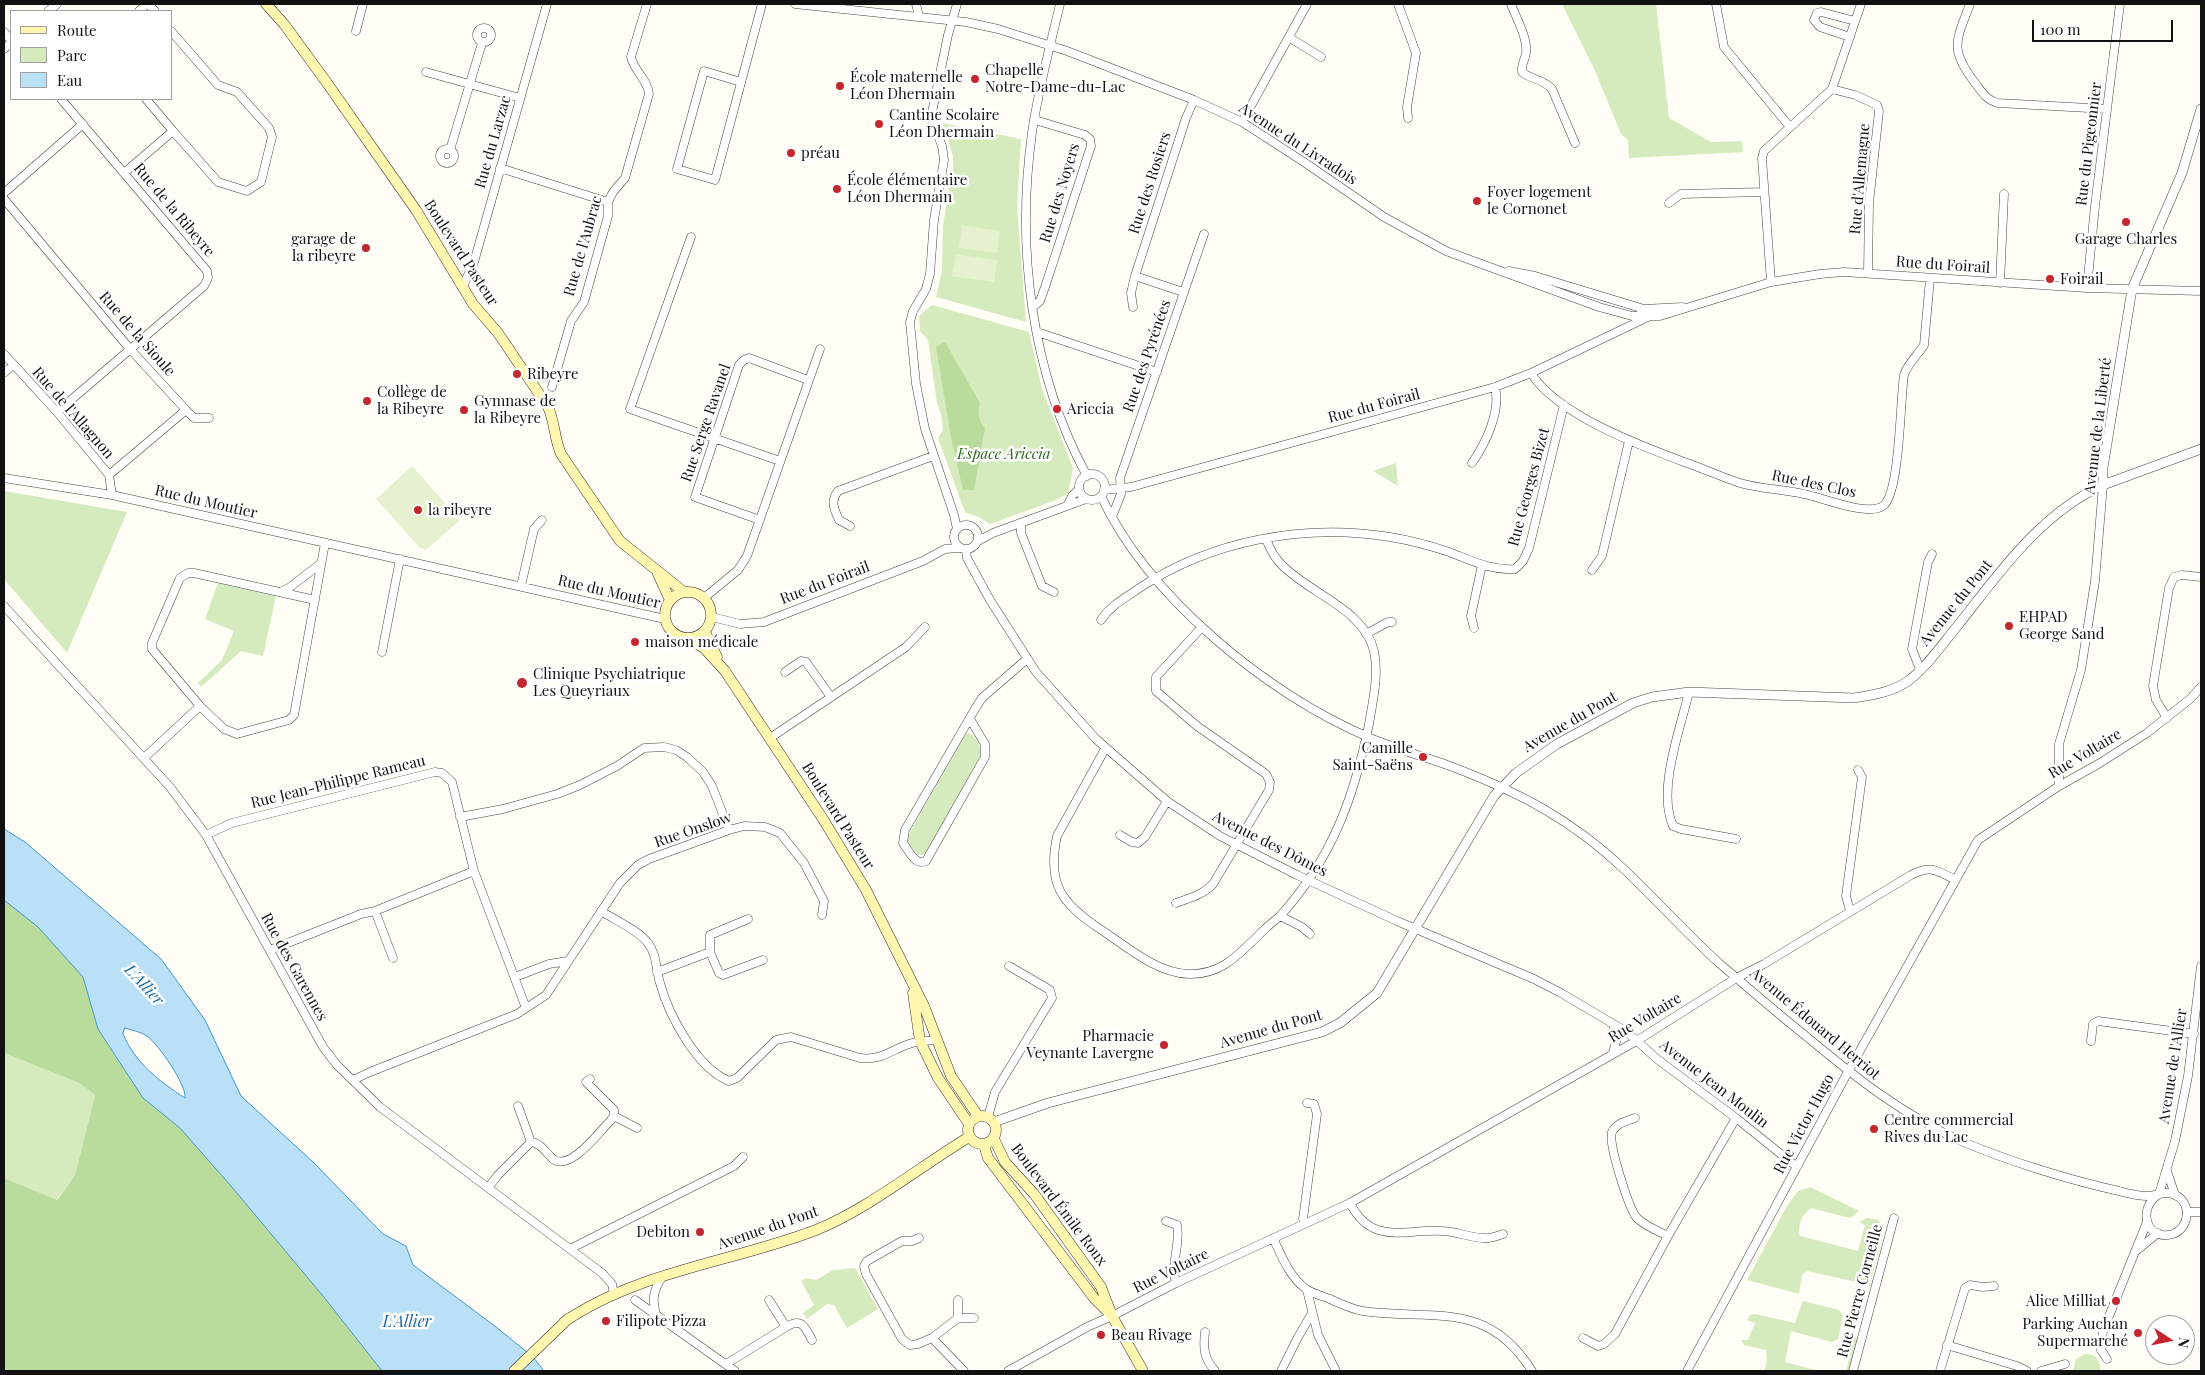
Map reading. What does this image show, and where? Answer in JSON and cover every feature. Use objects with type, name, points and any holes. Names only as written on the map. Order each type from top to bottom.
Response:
[{"type":"main road","name":"Boulevard Pasteur","points":[[266,4],[284,24],[327,83],[416,210],[474,304],[498,333],[548,407],[555,426],[556,442],[561,454],[620,541],[684,592]]},
{"type":"main road","name":"Boulevard Pasteur","points":[[656,569],[670,600]]},
{"type":"main road","points":[[684,592],[691,592],[704,598],[711,610],[712,617],[705,632],[689,639],[682,638],[671,631],[665,619],[665,612],[670,600],[684,592]]},
{"type":"main road","name":"Boulevard Pasteur","points":[[705,632],[725,671],[770,738],[866,890],[894,942],[912,985],[924,1006],[951,1076],[987,1118]]},
{"type":"main road","name":"Boulevard Pasteur","points":[[689,639],[704,648],[725,671]]},
{"type":"main road","name":"Boulevard Pasteur","points":[[912,985],[920,1041],[938,1078],[969,1124]]},
{"type":"main road","points":[[987,1118],[996,1131],[994,1139],[984,1145],[975,1144],[969,1137],[969,1124],[987,1118]]},
{"type":"main road","name":"Avenue du Pont","points":[[564,1322],[585,1308],[646,1283],[790,1239],[824,1226],[876,1196],[969,1137]]},
{"type":"main road","name":"Boulevard Émile Roux","points":[[994,1139],[1005,1162],[1035,1196],[1102,1286],[1112,1316],[1143,1371]]},
{"type":"main road","name":"Boulevard Émile Roux","points":[[984,1145],[988,1158],[1091,1294],[1112,1316]]},
{"type":"main road","name":"Avenue du Pont","points":[[564,1322],[600,1295],[613,1289],[646,1283]]},
{"type":"main road","points":[[514,1371],[564,1322]]},
{"type":"street","points":[[356,31],[363,4]]},
{"type":"street","name":"Rue du Larzac","points":[[463,286],[474,262],[547,4]]},
{"type":"street","name":"Rue de l'Aubrac","points":[[552,387],[571,321],[584,302],[608,216],[608,202],[613,192],[625,178],[649,94],[648,87],[633,64],[631,57],[646,4]]},
{"type":"street","points":[[741,82],[704,71],[677,169],[715,180],[762,4]]},
{"type":"street","name":"Avenue du Livradois","points":[[796,4],[953,20],[998,29],[1050,45],[1194,100],[1242,122],[1409,232],[1446,251],[1599,307],[1632,316],[1649,316]]},
{"type":"street","points":[[916,4],[919,16]]},
{"type":"street","points":[[957,4],[931,117],[942,146],[944,160],[934,220],[930,274],[926,289],[911,316],[919,405],[933,456],[954,515],[957,529],[954,537],[963,549],[971,549],[978,541],[993,533],[1086,499],[1094,500],[1103,493],[1102,480]]},
{"type":"street","points":[[1060,4],[1035,120],[1028,166],[1026,208],[1027,254],[1037,332],[1057,409],[1077,458],[1087,476]]},
{"type":"street","points":[[1242,122],[1308,4]]},
{"type":"street","points":[[1398,4],[1416,53],[1407,106],[1408,118]]},
{"type":"street","points":[[1511,4],[1525,44],[1526,53],[1521,65],[1522,72],[1547,83],[1552,89],[1575,143]]},
{"type":"street","points":[[1716,4],[1724,47],[1790,127]]},
{"type":"street","points":[[1771,282],[1762,158],[1764,151],[1832,89],[1861,4]]},
{"type":"street","points":[[1970,4],[1957,39],[1957,50],[1965,70],[1985,97],[1998,103],[2107,109]]},
{"type":"street","name":"Rue du Pigeonnier","points":[[2087,288],[2120,4]]},
{"type":"street","points":[[1850,37],[1820,27],[1814,20],[1817,13],[1821,12],[1855,21]]},
{"type":"street","points":[[147,100],[218,182],[247,190],[261,182],[272,137],[268,128],[237,92],[218,85],[172,32]]},
{"type":"street","points":[[1290,38],[1321,58]]},
{"type":"street","points":[[450,150],[482,43]]},
{"type":"street","points":[[426,72],[520,98]]},
{"type":"street","name":"Rue d'Allemagne","points":[[1832,89],[1855,95],[1877,105],[1879,111],[1869,203],[1868,273]]},
{"type":"street","name":"Rue de la Ribeyre","points":[[57,412],[204,286],[208,278],[207,271],[62,100]]},
{"type":"street","name":"Rue des Rosiers","points":[[1132,307],[1131,293],[1135,276],[1186,118],[1194,100]]},
{"type":"street","name":"Avenue de la Liberté","points":[[2059,786],[2059,744],[2081,670],[2095,581],[2103,468],[2132,289],[2182,173],[2201,109]]},
{"type":"street","name":"Rue des Noyers","points":[[1033,307],[1040,301],[1091,146],[1090,139],[1085,135],[1035,120]]},
{"type":"street","points":[[4,193],[83,124]]},
{"type":"street","points":[[124,173],[173,131]]},
{"type":"street","points":[[500,168],[608,202]]},
{"type":"street","points":[[1670,203],[1681,194],[1764,192]]},
{"type":"street","points":[[2000,283],[2004,194]]},
{"type":"street","name":"Rue de la Sioule","points":[[4,198],[130,349],[186,410]]},
{"type":"street","name":"Rue des Pyrénées","points":[[1112,516],[1121,488],[1120,478],[1204,234]]},
{"type":"street","points":[[691,236],[630,409],[780,461]]},
{"type":"street","name":"Avenue du Livradois","points":[[1485,266],[1534,276],[1644,309]]},
{"type":"street","name":"Rue du Foirail","points":[[1103,493],[1495,387],[1531,373],[1626,329],[1649,316],[1660,316],[1771,282],[1820,274],[1868,273],[1930,279],[2087,288],[2201,291]]},
{"type":"street","points":[[1135,276],[1183,292]]},
{"type":"street","name":"Rue des Clos","points":[[1531,373],[1537,383],[1564,405],[1629,441],[1741,483],[1804,494],[1870,510],[1882,507],[1890,498],[1894,478],[1904,375],[1908,364],[1924,345],[1930,279]]},
{"type":"street","name":"Rue du Foirail","points":[[1632,316],[1644,309],[1686,307]]},
{"type":"street","points":[[1626,329],[1632,316]]},
{"type":"street","points":[[1037,332],[1157,372]]},
{"type":"street","points":[[704,598],[743,564],[820,349]]},
{"type":"street","name":"Rue de l'Allagnon","points":[[4,354],[57,412],[109,475],[112,495]]},
{"type":"street","name":"Rue Serge Ravanel","points":[[760,520],[695,497],[739,365],[749,358],[808,380]]},
{"type":"street","points":[[4,373],[13,365]]},
{"type":"street","points":[[1472,463],[1480,451],[1496,409],[1497,397],[1495,387]]},
{"type":"street","name":"Rue Georges Bizet","points":[[1101,620],[1107,611],[1155,578],[1206,554],[1266,539],[1302,533],[1350,532],[1392,537],[1445,551],[1482,565],[1504,570],[1515,569],[1523,561],[1529,548],[1564,405]]},
{"type":"street","points":[[109,475],[186,410],[194,418],[209,418]]},
{"type":"street","points":[[1592,570],[1602,556],[1629,441]]},
{"type":"street","name":"Avenue du Pont","points":[[987,1118],[1322,1032],[1340,1023],[1377,993],[1486,807],[1502,786],[1524,766],[1557,744],[1633,703],[1659,696],[1689,692],[1854,698],[1879,694],[1907,682],[1932,658],[2020,548],[2065,508],[2102,485],[2201,449]]},
{"type":"street","points":[[850,526],[838,520],[832,501],[838,491],[923,458],[933,456]]},
{"type":"street","points":[[1067,506],[1072,496],[1079,489],[1080,481],[1087,476],[1095,475],[1121,488]]},
{"type":"street","name":"Rue du Moutier","points":[[4,478],[112,495],[665,619]]},
{"type":"street","points":[[1079,489],[1086,499]]},
{"type":"street","name":"Avenue Édouard Herriot","points":[[1103,493],[1112,516],[1155,578],[1202,627],[1233,655],[1310,708],[1367,737],[1502,786],[1539,805],[1599,847],[1708,952],[1848,1072],[1910,1115],[1961,1141],[1991,1153],[2119,1192],[2145,1196],[2159,1194]]},
{"type":"street","points":[[521,586],[534,529],[542,520]]},
{"type":"street","points":[[1021,523],[1021,533],[1042,586],[1054,592]]},
{"type":"street","points":[[957,529],[964,525],[993,533]]},
{"type":"street","points":[[975,528],[978,534],[978,541]]},
{"type":"street","name":"Rue du Foirail","points":[[712,617],[740,624],[764,622],[923,561],[945,549],[954,537]]},
{"type":"street","points":[[1106,749],[1056,836],[1053,852],[1054,878],[1060,893],[1080,916],[1162,969],[1188,974],[1220,968],[1242,953],[1266,927],[1280,916],[1308,881],[1321,861],[1348,804],[1358,776],[1374,694],[1376,668],[1374,651],[1366,634],[1344,610],[1308,587],[1282,565],[1272,553],[1266,539]]},
{"type":"street","points":[[314,600],[188,573],[180,578],[152,643],[152,649],[200,706],[224,729],[237,734],[289,720],[294,715],[325,543]]},
{"type":"street","name":"Rue du Foirail","points":[[945,549],[963,549]]},
{"type":"street","name":"Avenue des Dômes","points":[[963,549],[982,586],[1027,659],[1076,719],[1106,749],[1167,801],[1236,845],[1308,881],[1416,928]]},
{"type":"street","points":[[1920,669],[1912,649],[1928,562],[1932,554]]},
{"type":"street","points":[[382,652],[400,559]]},
{"type":"street","points":[[280,592],[320,564]]},
{"type":"street","points":[[1474,628],[1471,616],[1482,565]]},
{"type":"street","points":[[2167,718],[2156,700],[2152,686],[2169,588],[2174,577],[2182,575],[2201,577]]},
{"type":"street","name":"Rue des Garennes","points":[[4,606],[170,787],[206,836],[323,1047],[380,1107],[602,1273],[612,1284],[613,1289]]},
{"type":"street","points":[[1366,634],[1388,622],[1392,622]]},
{"type":"street","points":[[770,738],[906,647],[926,627]]},
{"type":"street","points":[[1176,903],[1208,890],[1269,790],[1270,782],[1266,774],[1197,726],[1164,700],[1156,691],[1154,682],[1156,676],[1202,627]]},
{"type":"street","points":[[970,719],[985,744],[985,757],[926,861],[922,863],[916,862],[903,843],[906,830],[982,698],[1027,659]]},
{"type":"street","points":[[785,672],[802,661],[806,662],[831,697]]},
{"type":"street","name":"Rue Voltaire","points":[[1978,840],[2167,718],[2201,687]]},
{"type":"street","points":[[1689,692],[1668,779],[1671,820],[1674,826],[1680,829],[1736,839]]},
{"type":"street","points":[[144,758],[200,706]]},
{"type":"street","points":[[460,817],[557,794],[580,785],[616,766],[644,748],[664,747],[676,750],[687,757],[703,772],[712,786],[729,830]]},
{"type":"street","points":[[1850,911],[1846,896],[1862,777],[1858,770]]},
{"type":"street","name":"Rue Jean-Philippe Rameau","points":[[206,836],[232,822],[435,772],[442,773],[452,782],[474,871],[515,977]]},
{"type":"street","points":[[1120,836],[1138,843],[1145,837],[1167,801]]},
{"type":"street","name":"Rue Onslow","points":[[353,1080],[526,1008],[546,995],[620,883],[638,865],[649,859],[729,830],[744,826],[765,827],[780,833],[804,863],[822,898],[822,915]]},
{"type":"street","name":"Rue Victor Hugo","points":[[1687,1371],[1848,1072],[1978,840]]},
{"type":"street","name":"Rue Voltaire","points":[[1008,1371],[1089,1326],[1176,1283],[1350,1203],[1638,1040],[1738,977],[1764,964],[1924,868],[1935,870],[1954,880]]},
{"type":"street","points":[[270,950],[361,914],[375,911],[474,871]]},
{"type":"street","points":[[375,911],[393,958]]},
{"type":"street","points":[[601,911],[647,942],[656,960],[657,972],[667,1001],[687,1042],[720,1077],[729,1081],[737,1078],[776,1040],[783,1037],[791,1037],[871,1060],[920,1041],[936,1040]]},
{"type":"street","points":[[1280,916],[1302,927],[1310,934]]},
{"type":"street","points":[[748,918],[710,935],[710,952],[720,973],[723,975],[763,960]]},
{"type":"street","name":"Avenue Jean Moulin","points":[[1416,928],[1534,979],[1613,1024],[1638,1040],[1657,1059],[1736,1118],[1797,1167]]},
{"type":"street","points":[[657,972],[710,952]]},
{"type":"street","points":[[526,1008],[515,977],[549,964],[568,961]]},
{"type":"street","points":[[987,1118],[996,1092],[1052,998],[1050,990],[1009,966]]},
{"type":"street","name":"Avenue de l'Allier","points":[[2159,1194],[2181,1116],[2194,1034],[2201,966]]},
{"type":"street","points":[[2091,1041],[2093,1024],[2098,1021],[2194,1034]]},
{"type":"street","points":[[1613,1024],[1617,1038],[1614,1053]]},
{"type":"street","points":[[531,1142],[536,1143],[553,1159],[559,1162],[569,1161],[614,1116],[614,1110],[586,1082],[590,1079]]},
{"type":"street","points":[[1304,1223],[1317,1114],[1314,1104],[1307,1103]]},
{"type":"street","points":[[518,1106],[531,1142]]},
{"type":"street","points":[[614,1116],[637,1128]]},
{"type":"street","points":[[1635,1118],[1618,1124],[1612,1132],[1612,1144],[1631,1208],[1637,1218],[1668,1236]]},
{"type":"street","points":[[1583,1338],[1598,1346],[1604,1344],[1615,1334],[1668,1236],[1736,1118]]},
{"type":"street","points":[[488,1188],[498,1175],[531,1142]]},
{"type":"street","points":[[570,1249],[734,1166],[743,1157]]},
{"type":"street","points":[[2147,1222],[2158,1233],[2170,1234],[2176,1232],[2185,1224],[2187,1212],[2184,1202],[2175,1195],[2166,1170]]},
{"type":"street","points":[[2107,1359],[2101,1350],[2103,1331],[2147,1222],[2147,1206],[2159,1194],[2175,1195]]},
{"type":"street","points":[[1350,1203],[1359,1219],[1370,1226],[1391,1233],[1440,1230],[1485,1239],[1503,1234]]},
{"type":"street","points":[[2187,1212],[2201,1212]]},
{"type":"street","name":"Rue Pierre Corneille","points":[[1853,1371],[1894,1218]]},
{"type":"street","points":[[1166,1221],[1177,1225],[1179,1236],[1175,1266],[1176,1283]]},
{"type":"street","points":[[2136,1251],[2158,1233]]},
{"type":"street","points":[[919,1238],[912,1241],[902,1241],[867,1261],[864,1266],[866,1274],[902,1339],[910,1345],[918,1344],[932,1338],[958,1318],[974,1318]]},
{"type":"street","points":[[1273,1238],[1281,1258],[1292,1275],[1307,1290],[1348,1307],[1363,1310],[1448,1315],[1469,1320],[1488,1327],[1506,1339],[1523,1357],[1532,1371]]},
{"type":"street","points":[[656,1315],[652,1301],[655,1288],[662,1278]]},
{"type":"street","points":[[1940,1371],[1965,1288],[1970,1285],[1994,1286]]},
{"type":"street","points":[[1307,1290],[1318,1335],[1336,1371]]},
{"type":"street","points":[[635,1300],[735,1371]]},
{"type":"street","points":[[769,1300],[786,1327]]},
{"type":"street","points":[[958,1300],[958,1318]]},
{"type":"street","points":[[1281,1371],[1312,1313]]},
{"type":"street","points":[[726,1364],[794,1322],[804,1325],[812,1340]]},
{"type":"street","points":[[1205,1332],[1203,1347],[1206,1361],[1215,1371]]},
{"type":"street","points":[[932,1338],[964,1371]]},
{"type":"street","points":[[1947,1345],[2017,1366],[2027,1371]]},
{"type":"street","points":[[2041,1371],[2053,1370],[2065,1364]]},
{"type":"green space","points":[[1562,4],[1656,4],[1669,118],[1711,142],[1742,141],[1743,152],[1629,158],[1628,140],[1621,134],[1596,73]]},
{"type":"green space","points":[[943,123],[1021,139],[1017,206],[1026,322],[936,297],[942,270],[943,225],[953,167],[953,156]]},
{"type":"green space","points":[[962,225],[1000,231],[997,253],[959,248]]},
{"type":"green space","points":[[956,254],[997,260],[994,282],[952,276]]},
{"type":"green space","name":"Espace Ariccia","points":[[932,305],[1029,332],[1042,389],[1073,468],[1068,493],[1056,500],[990,524],[979,517],[965,512],[938,438],[943,430],[941,414],[937,403],[928,340],[920,331],[919,316]]},
{"type":"green space","points":[[945,342],[980,403],[979,416],[985,428],[974,490],[963,490],[952,443],[936,347]]},
{"type":"green space","points":[[1396,463],[1398,486],[1373,471]]},
{"type":"green space","name":"la ribeyre","points":[[412,466],[460,520],[426,550],[420,548],[376,499]]},
{"type":"green space","points":[[4,491],[127,512],[67,653],[4,579]]},
{"type":"green space","points":[[218,583],[276,596],[263,656],[241,651],[201,687],[198,683],[222,660],[234,631],[205,619]]},
{"type":"green space","points":[[969,733],[978,742],[980,756],[926,853],[922,855],[917,854],[908,842],[910,832],[966,734]]},
{"type":"green space","points":[[4,900],[38,927],[83,977],[98,1029],[143,1098],[180,1128],[231,1186],[323,1296],[382,1371],[4,1371],[4,1178],[57,1200],[75,1175],[95,1095],[79,1083],[4,1053]]},
{"type":"green space","points":[[4,1053],[79,1083],[95,1095],[75,1175],[56,1200],[4,1178]]},
{"type":"green space","points":[[1810,1187],[1859,1211],[1850,1218],[1811,1208],[1801,1220],[1800,1236],[1858,1251],[1865,1225],[1859,1222],[1867,1218],[1879,1220],[1883,1235],[1870,1285],[1807,1271],[1802,1275],[1799,1294],[1747,1280],[1787,1206],[1798,1191]]},
{"type":"green space","points":[[855,1268],[878,1309],[847,1328],[834,1305],[827,1304],[807,1319],[803,1313],[814,1305],[801,1281],[806,1278],[816,1280],[833,1270]]},
{"type":"green space","points":[[1803,1301],[1839,1310],[1843,1315],[1838,1339],[1832,1342],[1791,1331],[1785,1362],[1819,1371],[1764,1371],[1767,1361],[1766,1350],[1744,1345],[1741,1340],[1748,1340],[1755,1323],[1747,1320],[1750,1315],[1755,1314],[1795,1323]]},
{"type":"green space","points":[[1851,1335],[1858,1339],[1849,1371],[1846,1371],[1849,1359],[1841,1357],[1846,1340]]},
{"type":"green space","points":[[2085,1354],[2097,1358],[2100,1364],[2100,1371],[2073,1371],[2076,1359]]},
{"type":"water","name":"L'Allier","points":[[4,829],[25,842],[161,959],[205,1020],[241,1096],[314,1163],[383,1234],[406,1246],[413,1265],[496,1327],[533,1357],[544,1371],[382,1371],[323,1296],[231,1186],[180,1128],[143,1098],[98,1029],[83,977],[38,927],[4,900]],"holes":[[[125,1028],[139,1032],[152,1040],[177,1075],[185,1098],[157,1078],[141,1063],[128,1045],[123,1034]]]},
{"type":"place","name":"Chapelle Notre-Dame-du-Lac","points":[[975,79]]},
{"type":"place","name":"École maternelle Léon Dhermain","points":[[840,86]]},
{"type":"place","name":"Cantine Scolaire Léon Dhermain","points":[[879,124]]},
{"type":"place","name":"préau","points":[[791,153]]},
{"type":"place","name":"École élémentaire Léon Dhermain","points":[[837,189]]},
{"type":"place","name":"Foyer logement le Cornonet","points":[[1477,201]]},
{"type":"place","name":"Garage Charles","points":[[2126,222]]},
{"type":"place","name":"garage de la ribeyre","points":[[366,248]]},
{"type":"place","name":"Foirail","points":[[2050,279]]},
{"type":"place","name":"Ribeyre","points":[[517,374]]},
{"type":"place","name":"Collège de la Ribeyre","points":[[367,401]]},
{"type":"place","name":"Ariccia","points":[[1057,409]]},
{"type":"place","name":"Gymnase de la Ribeyre","points":[[464,410]]},
{"type":"place","name":"la ribeyre","points":[[418,510]]},
{"type":"place","name":"EHPAD George Sand","points":[[2009,626]]},
{"type":"place","name":"maison médicale","points":[[635,642]]},
{"type":"place","name":"Clinique Psychiatrique Les Queyriaux","points":[[522,683]]},
{"type":"place","name":"Camille Saint-Saëns","points":[[1423,757]]},
{"type":"place","name":"Pharmacie Veynante Lavergne","points":[[1164,1045]]},
{"type":"place","name":"Centre commercial Rives du Lac","points":[[1874,1129]]},
{"type":"place","name":"Debiton","points":[[700,1232]]},
{"type":"place","name":"Alice Milliat","points":[[2116,1301]]},
{"type":"place","name":"Filipote Pizza","points":[[606,1321]]},
{"type":"place","name":"Parking Auchan Supermarché","points":[[2138,1333]]},
{"type":"place","name":"Beau Rivage","points":[[1101,1335]]}]
